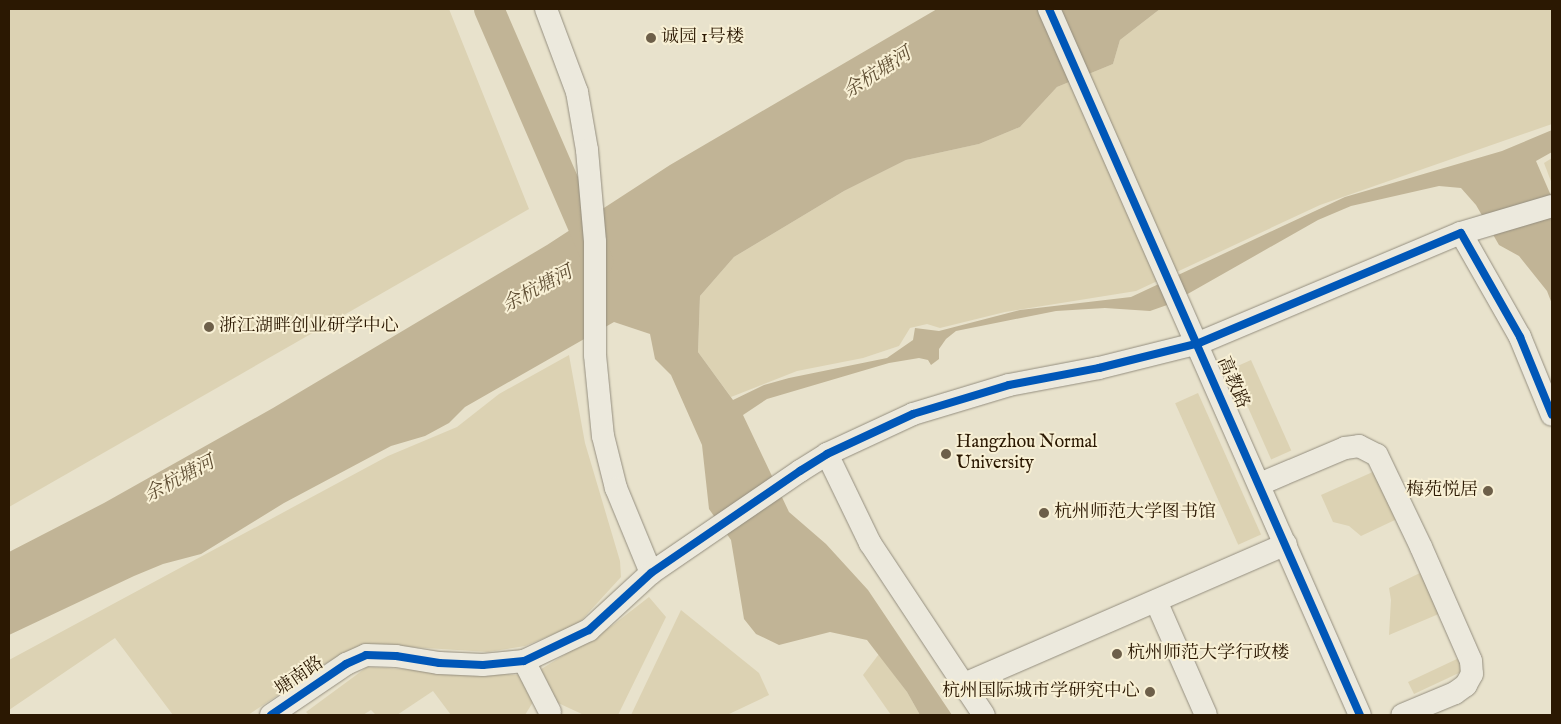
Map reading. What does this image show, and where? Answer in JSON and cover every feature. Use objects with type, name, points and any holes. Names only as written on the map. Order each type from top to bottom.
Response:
[{"type":"street","points":[[546,9],[577,92],[587,150],[595,242],[595,355],[603,436],[629,526],[651,574]]},
{"type":"street","name":"高教路","points":[[1050,9],[1199,343],[1360,715]]},
{"type":"street","points":[[551,714],[524,661],[590,630],[651,574],[693,543],[828,454],[913,414],[992,390],[1199,343],[1466,231],[1552,206]]},
{"type":"street","points":[[1466,231],[1520,337],[1552,415]]},
{"type":"street","points":[[1260,484],[1346,448],[1359,446],[1377,455],[1422,547],[1472,668],[1466,685],[1455,693],[1402,715]]},
{"type":"street","points":[[828,454],[870,543],[984,715]]},
{"type":"street","points":[[964,684],[1286,544]]},
{"type":"street","points":[[1156,601],[1206,715]]},
{"type":"street","name":"塘南路","points":[[271,715],[346,664],[366,655],[456,664],[524,661]]},
{"type":"shaded area","name":"浙江湖畔创业研学中心","points":[[9,9],[449,9],[529,209],[9,507]]},
{"type":"shaded area","points":[[1160,9],[1552,9],[1552,124],[1320,205],[1136,291],[1005,312],[940,328],[927,324],[910,328],[899,346],[863,358],[797,371],[731,397],[698,352],[700,296],[734,257],[844,191],[906,160],[979,144],[1020,127],[1057,87],[1113,64],[1120,40]]},
{"type":"shaded area","points":[[1552,158],[1552,184],[1544,163]]},
{"type":"shaded area","points":[[569,355],[585,443],[620,561],[621,577],[578,624],[525,646],[488,652],[364,644],[325,664],[248,715],[173,715],[115,638],[9,710],[9,660],[388,456],[457,427],[499,394]]},
{"type":"shaded area","points":[[1251,360],[1291,450],[1271,459],[1231,369]]},
{"type":"shaded area","points":[[1198,393],[1261,535],[1238,545],[1175,403]]},
{"type":"shaded area","points":[[1375,471],[1397,519],[1361,536],[1349,526],[1333,522],[1321,495]]},
{"type":"shaded area","points":[[1422,572],[1441,613],[1389,635],[1391,600],[1389,588]]},
{"type":"shaded area","points":[[649,597],[666,617],[618,715],[584,715],[556,702],[538,671],[613,625]]},
{"type":"shaded area","points":[[681,610],[759,673],[769,695],[727,715],[631,715]]},
{"type":"shaded area","points":[[879,654],[907,692],[920,715],[891,715],[863,675]]},
{"type":"shaded area","points":[[1459,658],[1464,668],[1461,672],[1414,694],[1408,682]]},
{"type":"shaded area","points":[[367,667],[519,675],[533,702],[525,715],[451,715],[433,691],[397,715],[376,715],[371,710],[363,715],[309,715],[306,712]]},
{"type":"water","name":"余杭塘河","points":[[937,9],[1160,9],[1120,40],[1113,64],[1057,87],[1020,127],[979,144],[906,160],[844,191],[734,257],[700,296],[698,352],[733,400],[764,385],[789,378],[887,358],[913,340],[915,328],[939,331],[1020,310],[1131,297],[1345,197],[1502,151],[1552,130],[1552,152],[1536,161],[1552,198],[1552,304],[1547,291],[1519,256],[1499,245],[1476,205],[1461,188],[1439,186],[1351,206],[1318,220],[1170,304],[1150,311],[1105,308],[1056,311],[956,331],[946,339],[939,349],[939,359],[931,365],[928,360],[919,358],[889,363],[767,399],[743,415],[789,512],[826,544],[868,590],[952,715],[920,715],[907,692],[867,640],[830,632],[779,645],[756,634],[744,619],[731,540],[709,509],[702,445],[671,375],[655,359],[650,334],[614,322],[465,407],[449,423],[425,436],[391,446],[284,503],[201,554],[163,564],[134,576],[9,635],[9,552],[104,503],[273,408],[547,245],[670,165]]},
{"type":"waterway","points":[[489,9],[598,261]]},
{"type":"cycle path","points":[[1049,9],[1360,715]]},
{"type":"cycle path","points":[[271,715],[346,664],[366,655],[396,656],[439,663],[483,665],[524,661],[589,630],[651,573],[800,471],[827,454],[913,414],[1009,385],[1099,368],[1199,343],[1461,233],[1520,337],[1552,415]]},
{"type":"place","name":"诚园 1号楼","points":[[651,38]]},
{"type":"place","name":"浙江湖畔创业研学中心","points":[[209,327]]},
{"type":"place","name":"Hangzhou Normal University","points":[[946,454]]},
{"type":"place","name":"梅苑悦居","points":[[1488,491]]},
{"type":"place","name":"杭州师范大学图书馆","points":[[1044,513]]},
{"type":"place","name":"杭州师范大学行政楼","points":[[1117,654]]},
{"type":"place","name":"杭州国际城市学研究中心","points":[[1150,692]]}]
